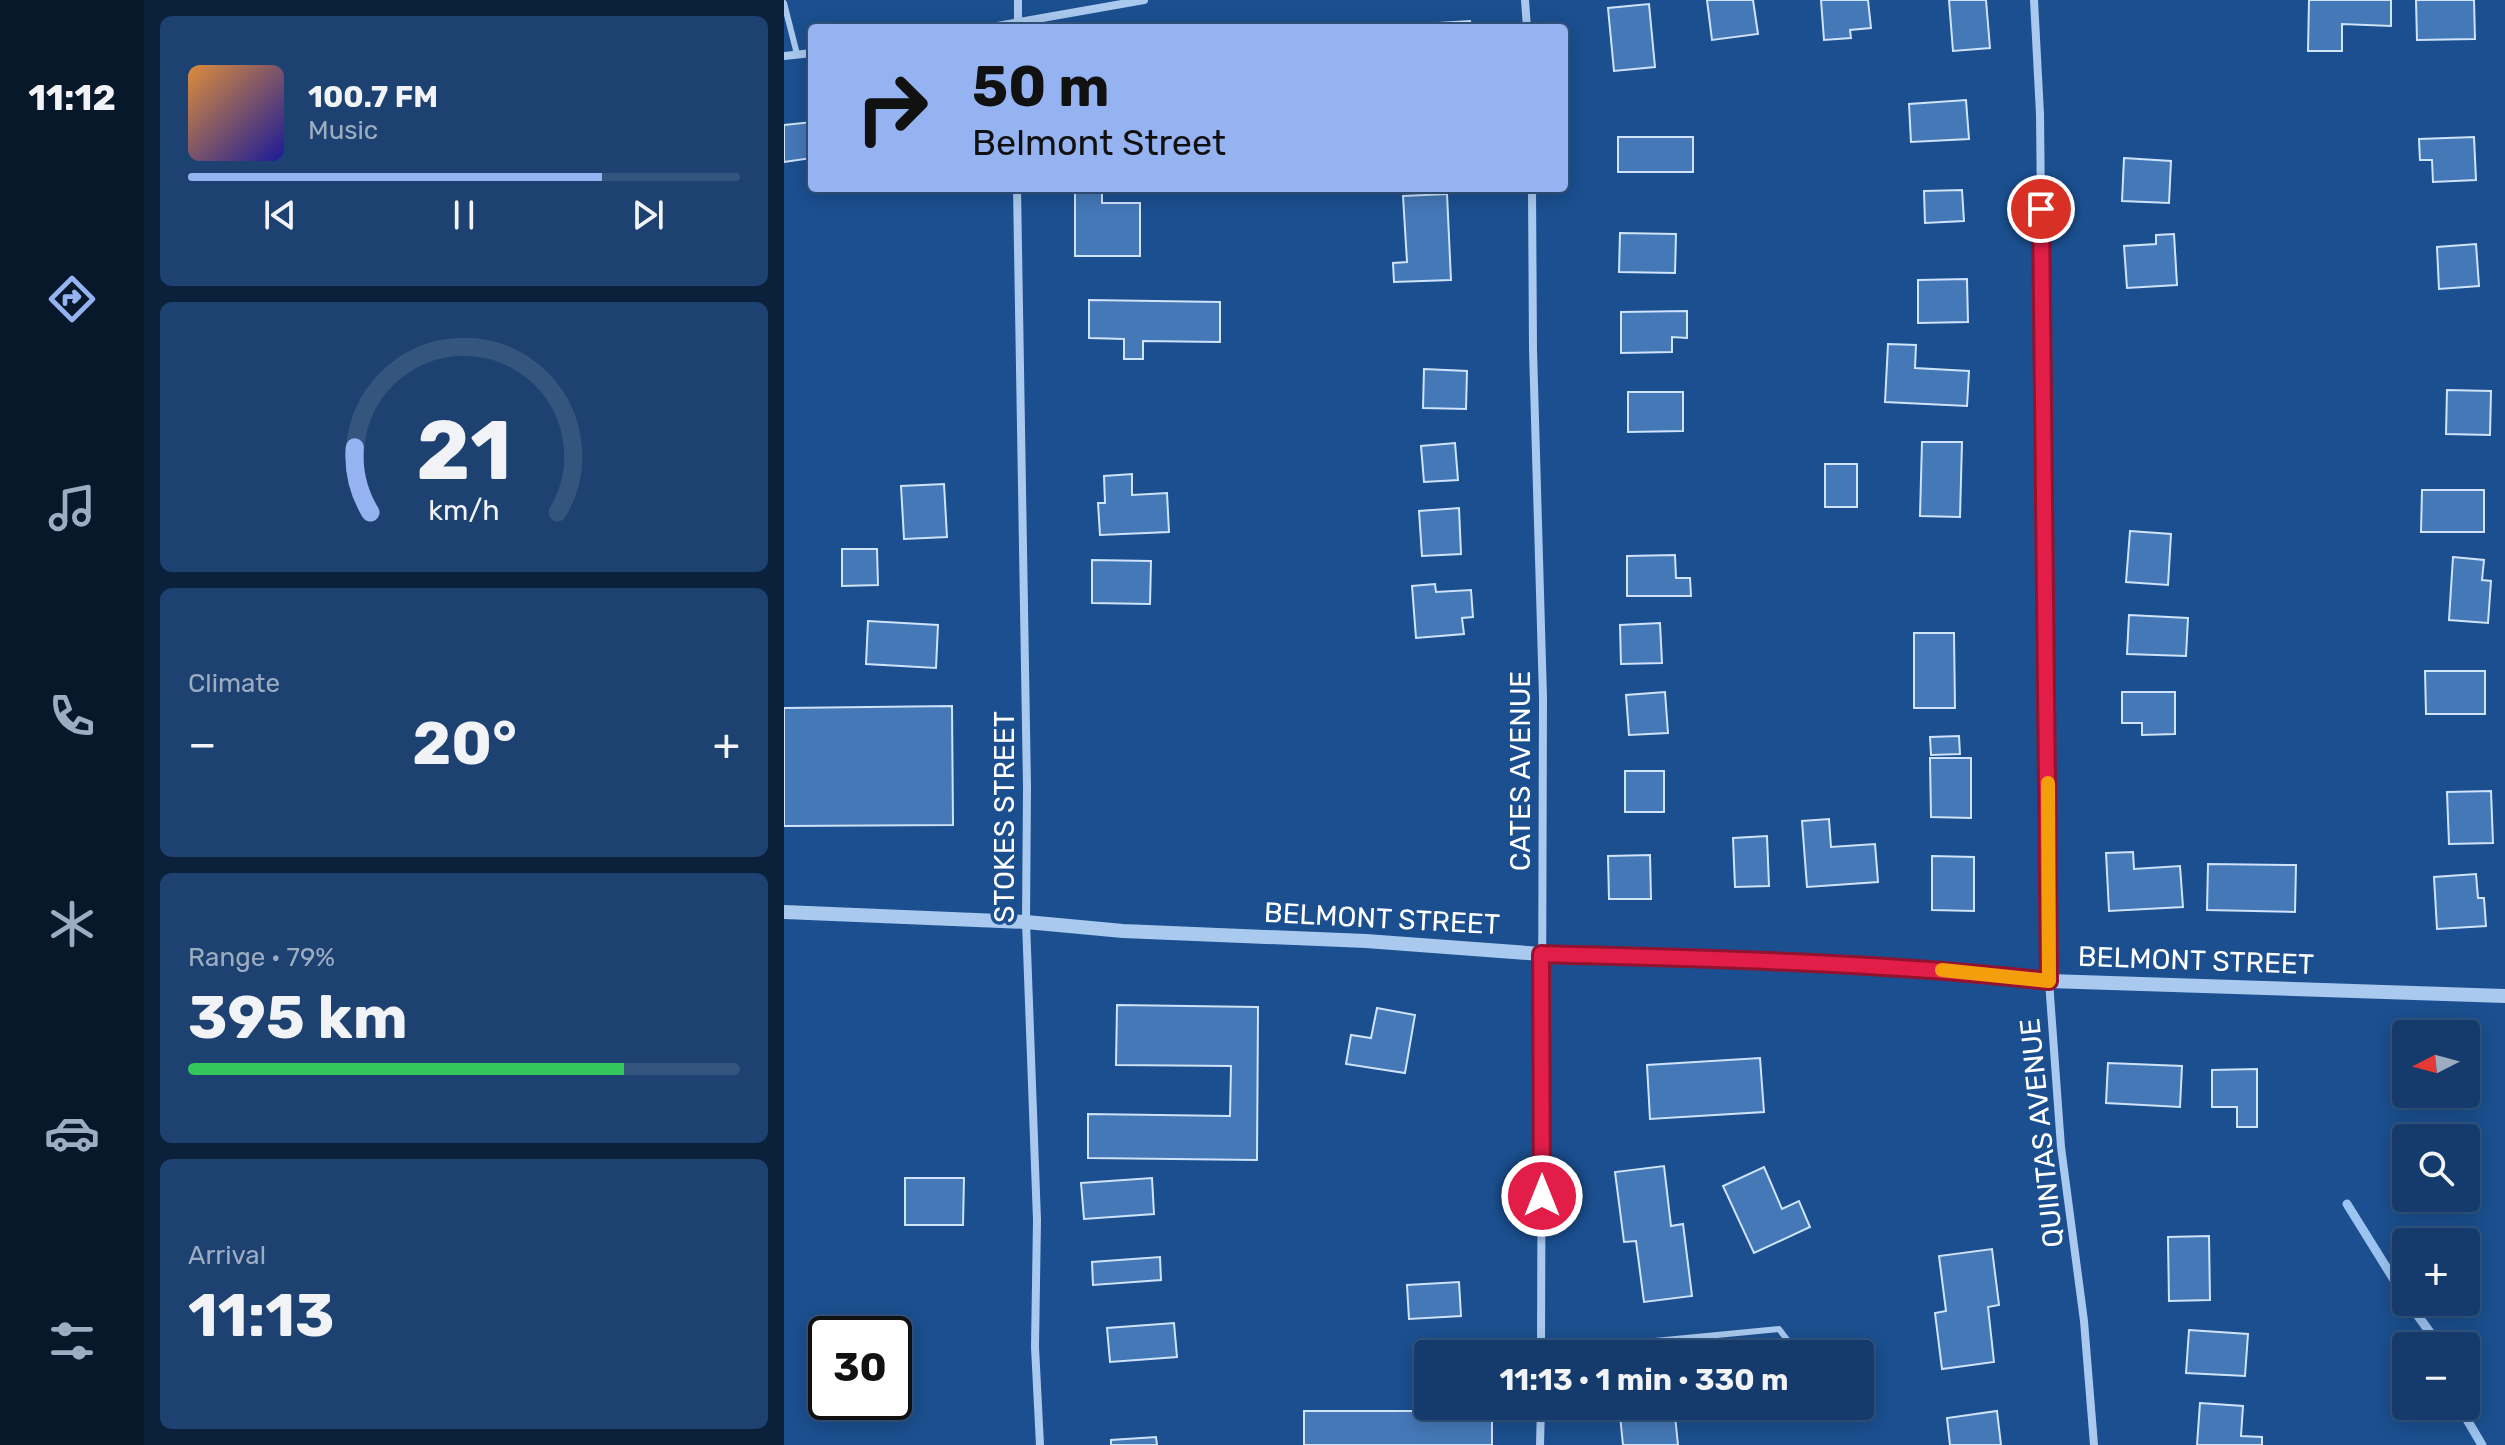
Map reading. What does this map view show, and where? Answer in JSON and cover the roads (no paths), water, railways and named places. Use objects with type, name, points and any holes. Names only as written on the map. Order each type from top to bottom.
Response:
[{"type":"street","points":[[1018,0],[1018,24]]},
{"type":"street","points":[[1028,24],[1144,0]]},
{"type":"street","points":[[1525,0],[1527,24]]},
{"type":"street","name":"QUINTAS AVENUE","points":[[2034,0],[2040,114],[2049,981],[2061,1147],[2084,1321],[2094,1445]]},
{"type":"street","points":[[784,56],[808,53]]},
{"type":"street","name":"STOKES STREET","points":[[1017,192],[1026,922],[1037,1220],[1035,1347],[1040,1445]]},
{"type":"street","name":"CATES AVENUE","points":[[1532,192],[1533,350],[1543,697],[1541,1340]]},
{"type":"street","name":"BELMONT STREET","points":[[784,912],[1026,922],[1123,931],[1366,941],[1541,954],[1933,969],[2049,981],[2505,996]]},
{"type":"street","points":[[1540,1445],[1541,1420]]},
{"type":"lane","points":[[784,3],[797,54]]},
{"type":"lane","points":[[1670,1340],[1779,1329],[1787,1340]]},
{"type":"waterway","points":[[2347,1204],[2392,1276]]},
{"type":"waterway","points":[[2418,1316],[2430,1332]]},
{"type":"waterway","points":[[2467,1420],[2482,1445]]}]
